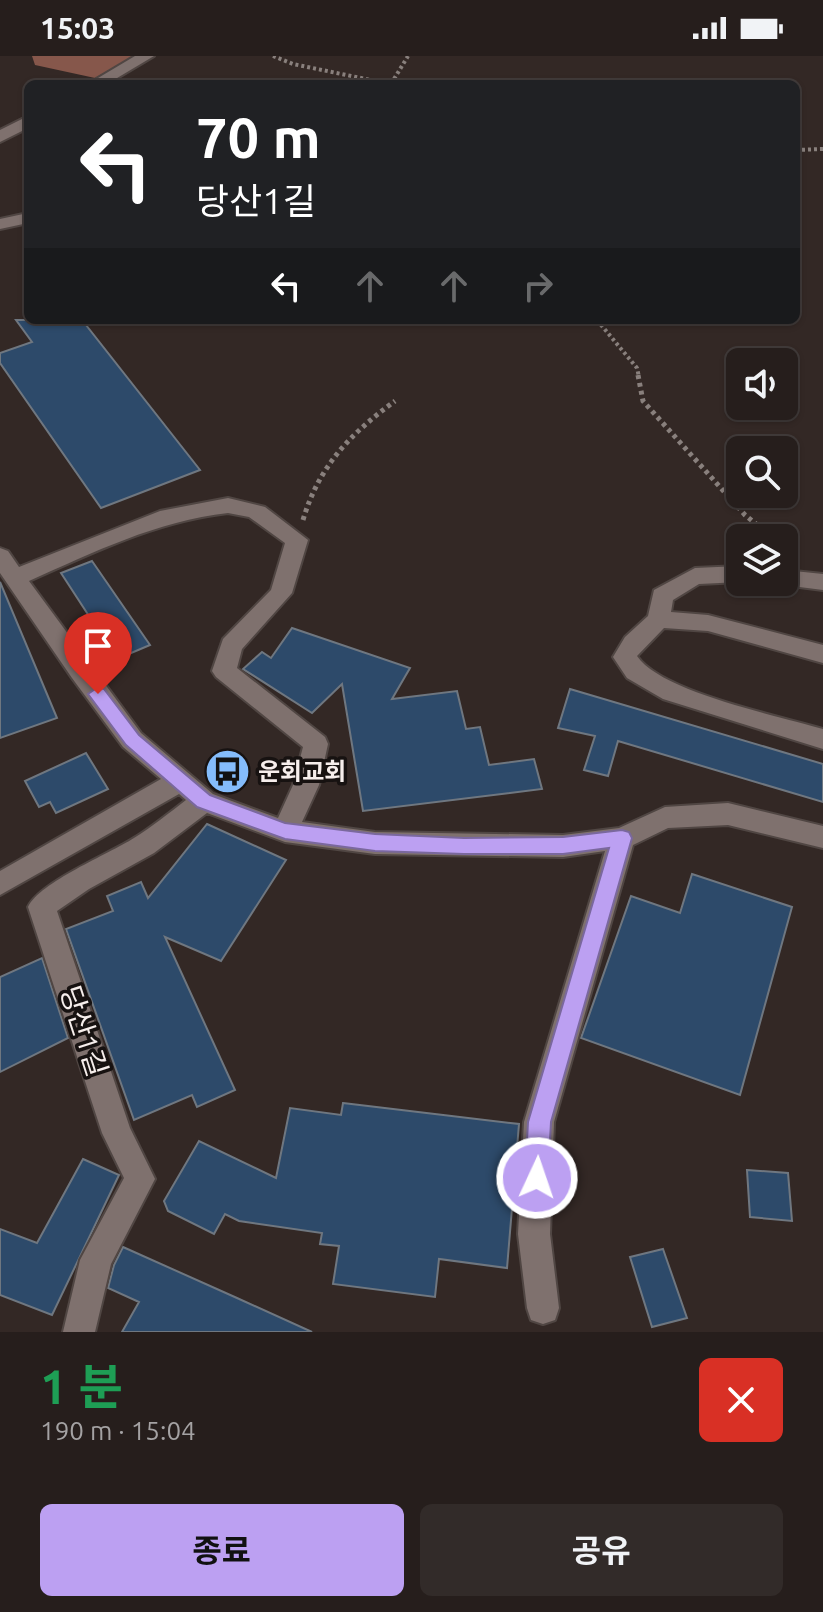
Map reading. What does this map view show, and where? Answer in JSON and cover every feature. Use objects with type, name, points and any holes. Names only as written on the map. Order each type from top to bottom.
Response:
[{"type":"street","points":[[103,80],[146,56]]},
{"type":"street","points":[[0,137],[24,123]]},
{"type":"street","points":[[0,224],[24,219]]},
{"type":"street","points":[[15,578],[133,528],[199,507],[250,509],[297,540],[281,593],[231,645],[224,671],[316,744],[306,785],[285,831]]},
{"type":"street","points":[[0,556],[132,740],[204,801],[285,831],[375,843],[563,846],[622,838],[665,818],[728,814],[823,837]]},
{"type":"street","points":[[726,575],[695,576],[662,596],[659,619],[633,643],[625,657],[635,672],[671,693],[823,739]]},
{"type":"street","points":[[798,579],[823,582]]},
{"type":"street","points":[[659,619],[708,623],[823,654]]},
{"type":"street","points":[[0,884],[180,781]]},
{"type":"street","name":"당산1길","points":[[79,1332],[96,1260],[140,1179],[117,1133],[42,907],[80,881],[145,845],[204,801]]},
{"type":"street","points":[[543,1308],[534,1234],[539,1122],[622,838]]},
{"type":"path","points":[[273,56],[293,64],[371,80]]},
{"type":"path","points":[[393,80],[408,56]]},
{"type":"path","points":[[800,150],[823,149]]},
{"type":"path","points":[[600,324],[637,368],[643,401],[756,524]]},
{"type":"path","points":[[297,540],[311,487],[349,435],[395,401]]},
{"type":"shaded area","points":[[32,56],[134,56],[95,78],[35,65]]},
{"type":"building","points":[[16,320],[24,320],[24,324],[85,324],[200,470],[101,508],[0,363],[0,353],[32,342]]},
{"type":"building","points":[[92,561],[150,645],[117,659],[61,573]]},
{"type":"building","points":[[0,582],[57,718],[0,738]]},
{"type":"building","points":[[292,628],[410,668],[392,699],[457,691],[466,729],[480,727],[489,765],[534,759],[542,789],[363,811],[342,684],[312,713],[243,669],[262,652],[271,658]]},
{"type":"building","points":[[570,689],[823,764],[823,802],[618,741],[608,776],[584,770],[595,736],[558,728]]},
{"type":"building","points":[[86,753],[108,789],[56,813],[50,802],[39,807],[25,781]]},
{"type":"building","points":[[207,824],[286,860],[221,961],[165,937],[235,1090],[197,1107],[192,1095],[134,1120],[66,929],[113,911],[107,896],[141,882],[148,898]]},
{"type":"building","points":[[692,874],[792,907],[740,1095],[581,1038],[631,896],[680,913]]},
{"type":"building","points":[[42,958],[68,1038],[0,1072],[0,977]]},
{"type":"building","points":[[343,1103],[519,1124],[507,1268],[439,1259],[435,1297],[333,1284],[339,1246],[320,1244],[322,1233],[239,1221],[225,1214],[214,1234],[168,1211],[164,1201],[199,1141],[276,1178],[290,1108],[341,1115]]},
{"type":"building","points":[[83,1159],[119,1175],[52,1315],[0,1295],[0,1229],[37,1243]]},
{"type":"building","points":[[747,1170],[788,1173],[792,1221],[750,1217]]},
{"type":"building","points":[[123,1247],[312,1332],[122,1332],[139,1302],[108,1288]]},
{"type":"building","points":[[663,1249],[687,1318],[652,1327],[630,1257]]},
{"type":"place","name":"운회교회","points":[[227,772]]},
{"type":"route","points":[[98,694],[132,740],[204,801],[285,831],[375,843],[464,846],[563,846],[622,838],[539,1122],[537,1178]]}]
